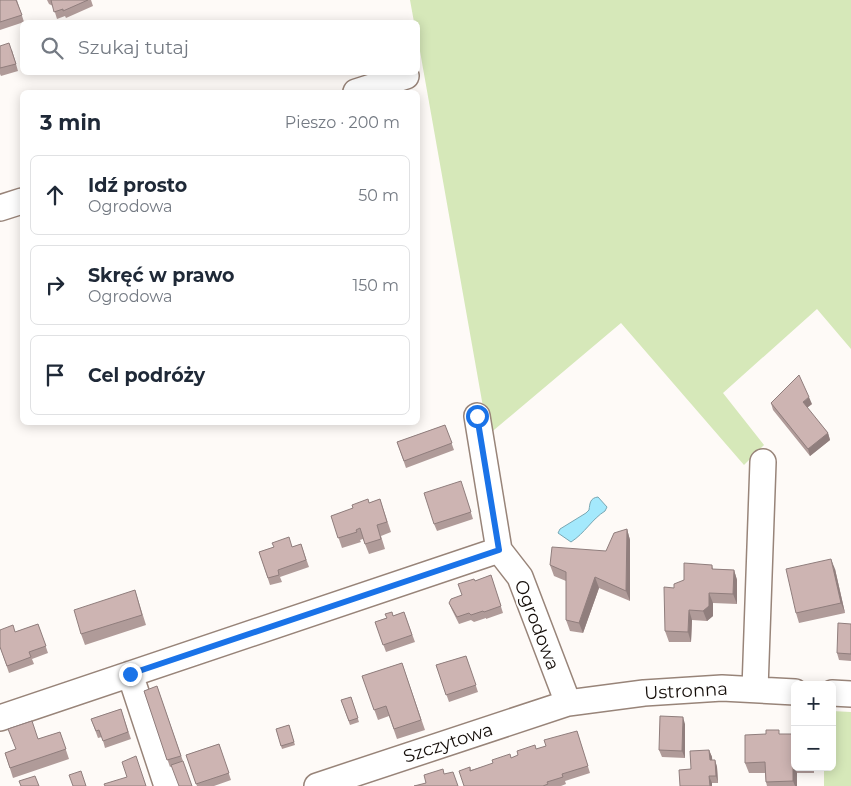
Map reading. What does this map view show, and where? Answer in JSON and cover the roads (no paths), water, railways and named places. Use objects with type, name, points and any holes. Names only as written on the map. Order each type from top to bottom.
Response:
[{"type":"street","points":[[362,90],[406,76]]},
{"type":"street","points":[[0,208],[20,202]]},
{"type":"street","points":[[0,718],[499,550],[477,416]]},
{"type":"street","points":[[755,690],[763,462]]},
{"type":"street","name":"Ogrodowa","points":[[499,550],[520,577],[573,702]]},
{"type":"street","points":[[130,674],[168,786]]},
{"type":"street","name":"Ustronna","points":[[573,702],[644,693],[722,688],[791,692]]},
{"type":"street","points":[[836,694],[851,694]]},
{"type":"street","name":"Szczytowa","points":[[317,786],[573,702]]},
{"type":"water","points":[[598,497],[607,507],[580,534],[571,542],[558,533],[560,529],[586,513],[592,500]]}]
